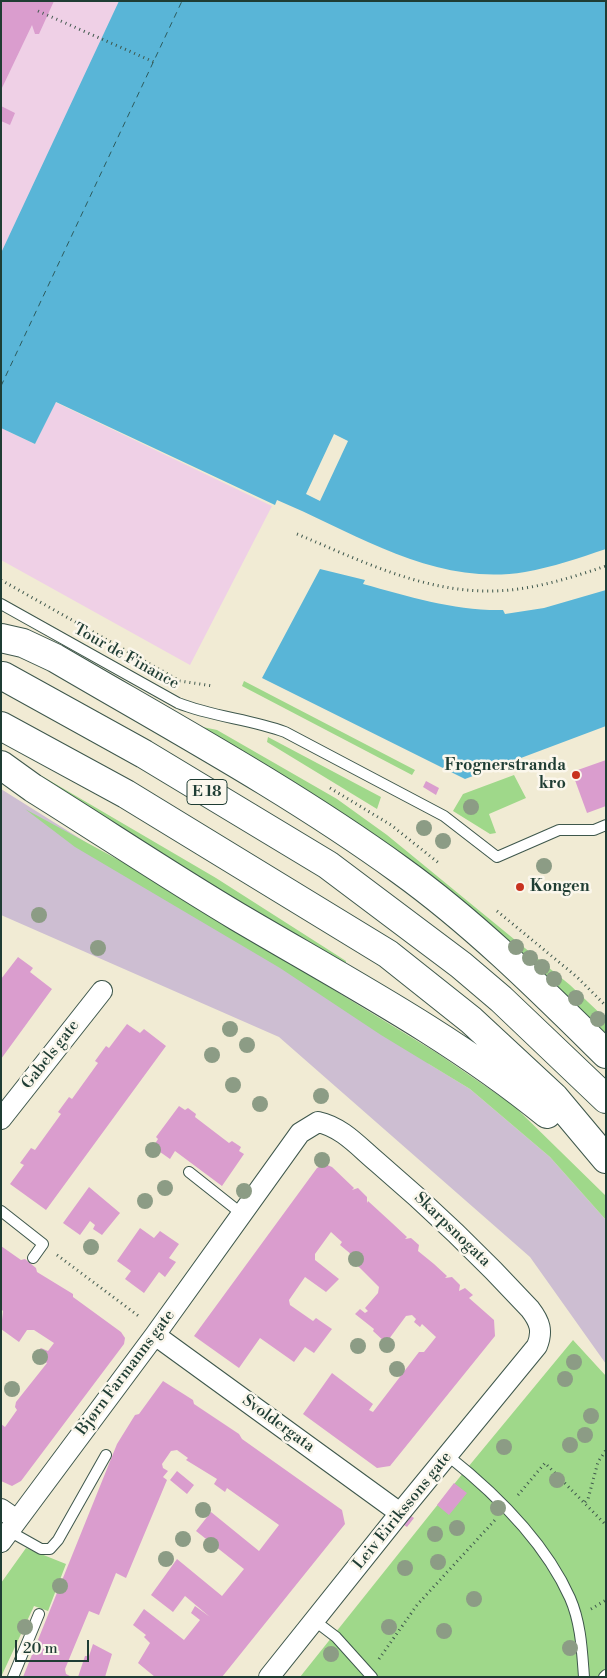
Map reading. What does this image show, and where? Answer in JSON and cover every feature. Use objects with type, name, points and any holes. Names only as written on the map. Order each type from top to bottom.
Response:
[{"type":"highway","points":[[1,638],[23,643],[56,658],[297,802],[400,870],[464,920],[500,952],[606,1054]]},
{"type":"highway","name":"E 18","points":[[3,676],[144,754],[328,866],[461,965],[501,998],[606,1099]]},
{"type":"highway","name":"E 18","points":[[1,726],[126,794],[388,954],[471,1020],[554,1097],[606,1159]]},
{"type":"highway","points":[[1,765],[33,788],[229,911],[323,965],[514,1087],[606,1163]]},
{"type":"street","name":"Gabels gate","points":[[1,1118],[102,991]]},
{"type":"street","name":"Bjørn Farmanns gate","points":[[7,1525],[149,1328],[242,1214],[300,1133],[318,1122],[338,1129]]},
{"type":"street","name":"Skarpsnogata","points":[[338,1129],[406,1186],[477,1252],[530,1309],[541,1329],[537,1346]]},
{"type":"street","name":"Svoldergata","points":[[149,1328],[400,1513]]},
{"type":"street","name":"Leiv Eirikssons gate","points":[[270,1677],[400,1513],[537,1346]]},
{"type":"lane","name":"Tour de Finance","points":[[1,604],[178,703],[194,710],[242,719],[286,732],[444,816],[497,857],[559,830],[594,830],[606,825]]},
{"type":"lane","points":[[189,1172],[242,1214]]},
{"type":"lane","points":[[1,1211],[43,1244],[33,1258]]},
{"type":"lane","name":"Bjørn Farmanns gate","points":[[7,1525],[41,1549],[50,1549],[58,1540],[106,1456]]},
{"type":"lane","points":[[447,1456],[506,1508],[530,1536],[555,1572],[570,1599],[579,1627],[584,1677]]},
{"type":"lane","points":[[13,1677],[39,1614]]},
{"type":"lane","points":[[314,1621],[336,1637],[372,1677]]},
{"type":"path","points":[[38,11],[154,62]]},
{"type":"path","points":[[297,534],[408,577],[442,586],[476,591],[537,586],[606,566]]},
{"type":"path","points":[[1,580],[180,681],[213,686]]},
{"type":"path","points":[[43,1244],[149,1328]]},
{"type":"path","points":[[585,1502],[588,1499],[598,1462],[606,1450]]},
{"type":"path","points":[[386,1650],[417,1605],[545,1463],[606,1525]]},
{"type":"shaded area","points":[[1,1],[123,1],[1,273]]},
{"type":"shaded area","points":[[55,402],[272,506],[190,665],[1,560],[1,428],[35,444]]},
{"type":"shaded area","points":[[1,789],[412,1047],[429,1064],[470,1089],[550,1157],[606,1220],[606,1364],[530,1257],[279,1037],[1,915]]},
{"type":"green space","points":[[244,681],[415,770],[412,775],[242,686]]},
{"type":"green space","points":[[198,726],[217,730],[337,799],[387,835],[570,985],[606,1019],[606,1039]]},
{"type":"green space","points":[[268,737],[381,797],[377,809],[267,742]]},
{"type":"green space","points":[[10,763],[35,772],[216,878],[346,961],[345,967]]},
{"type":"green space","points":[[514,775],[526,798],[489,814],[496,833],[490,834],[453,811],[463,794]]},
{"type":"green space","points":[[25,809],[139,871],[437,1053],[513,1105],[606,1196],[606,1220],[550,1157],[470,1089],[381,1035],[280,968],[75,847]]},
{"type":"green space","points":[[573,1340],[606,1376],[606,1677],[300,1677],[459,1478]]},
{"type":"green space","points":[[26,1548],[66,1564],[48,1611],[34,1606],[1,1677],[1,1583]]},
{"type":"water","points":[[119,1],[606,1],[606,549],[556,565],[525,572],[492,575],[459,572],[428,565],[397,554],[277,500],[275,505],[56,402],[35,444],[1,428],[1,253]]},
{"type":"water","points":[[320,569],[365,580],[363,584],[415,598],[450,606],[503,610],[505,614],[544,608],[606,590],[606,726],[465,779],[262,678]]},
{"type":"pier","points":[[334,434],[348,441],[320,501],[306,494]]},
{"type":"building","points":[[1,1],[54,1],[39,34],[35,34],[32,25],[1,90]]},
{"type":"building","points":[[1,106],[15,113],[10,125],[1,121]]},
{"type":"building","points":[[606,760],[606,806],[587,813],[572,772]]},
{"type":"building","points":[[426,781],[439,788],[436,795],[423,787]]},
{"type":"building","points":[[18,957],[33,968],[30,972],[52,989],[1,1059],[1,979]]},
{"type":"building","points":[[127,1024],[140,1033],[144,1029],[166,1046],[46,1210],[10,1184],[24,1165],[20,1163],[31,1148],[35,1150],[61,1114],[58,1112],[69,1097],[72,1099],[98,1063],[95,1061],[106,1046],[109,1048]]},
{"type":"building","points":[[179,1106],[185,1110],[188,1108],[196,1114],[195,1117],[229,1143],[232,1141],[241,1147],[239,1151],[244,1154],[222,1186],[175,1151],[170,1159],[153,1147],[158,1139],[156,1137]]},
{"type":"building","points":[[325,1164],[332,1167],[354,1188],[352,1190],[358,1188],[367,1197],[367,1203],[368,1201],[407,1237],[405,1239],[411,1238],[419,1245],[418,1251],[447,1276],[445,1278],[452,1277],[460,1285],[459,1291],[465,1288],[473,1295],[469,1298],[494,1320],[495,1336],[390,1466],[377,1468],[303,1414],[332,1373],[373,1404],[369,1410],[373,1412],[419,1352],[424,1352],[436,1337],[422,1324],[420,1327],[414,1322],[416,1319],[412,1315],[406,1316],[386,1343],[373,1331],[374,1329],[355,1314],[360,1309],[365,1313],[368,1311],[365,1308],[378,1293],[379,1287],[355,1263],[358,1260],[340,1245],[342,1242],[331,1232],[315,1254],[315,1260],[339,1279],[326,1292],[305,1277],[289,1300],[290,1305],[313,1321],[316,1318],[332,1329],[314,1353],[305,1347],[294,1362],[260,1338],[239,1368],[194,1336],[317,1168]]},
{"type":"building","points":[[89,1187],[120,1213],[102,1235],[93,1229],[95,1225],[90,1221],[80,1235],[63,1223]]},
{"type":"building","points":[[140,1228],[154,1238],[160,1231],[179,1244],[169,1258],[176,1262],[165,1277],[159,1272],[144,1293],[125,1279],[131,1271],[117,1261]]},
{"type":"building","points":[[1,1246],[21,1260],[25,1259],[36,1268],[37,1272],[73,1294],[73,1297],[121,1332],[125,1338],[124,1344],[21,1481],[12,1486],[1,1481],[1,1424],[5,1427],[17,1410],[15,1407],[16,1402],[47,1363],[34,1354],[41,1348],[48,1351],[54,1343],[34,1330],[27,1330],[19,1342],[1,1329],[3,1311],[1,1309]]},
{"type":"building","points":[[163,1381],[193,1400],[194,1404],[239,1434],[242,1439],[342,1510],[345,1524],[222,1677],[155,1677],[138,1663],[150,1643],[144,1637],[146,1635],[133,1625],[144,1609],[184,1640],[200,1620],[191,1613],[195,1606],[210,1617],[185,1596],[173,1612],[151,1595],[177,1559],[222,1596],[244,1569],[196,1531],[211,1512],[259,1551],[279,1525],[227,1488],[225,1492],[214,1484],[217,1479],[186,1460],[188,1458],[177,1450],[171,1451],[162,1464],[163,1468],[168,1471],[163,1477],[167,1480],[126,1578],[116,1573],[99,1615],[89,1611],[65,1669],[66,1674],[72,1677],[23,1677],[117,1444],[135,1415],[139,1414]]},
{"type":"building","points":[[177,1471],[194,1485],[187,1494],[170,1480]]},
{"type":"building","points":[[454,1483],[467,1493],[449,1515],[437,1505]]},
{"type":"building","points":[[408,1514],[414,1518],[407,1527],[401,1523]]},
{"type":"building","points":[[93,1644],[112,1654],[105,1677],[78,1677],[85,1656],[89,1656]]},
{"type":"ferry route","points":[[1,386],[182,1]]},
{"type":"place","name":"Frognerstranda kro","points":[[576,775]]},
{"type":"place","name":"Kongen","points":[[520,887]]}]
